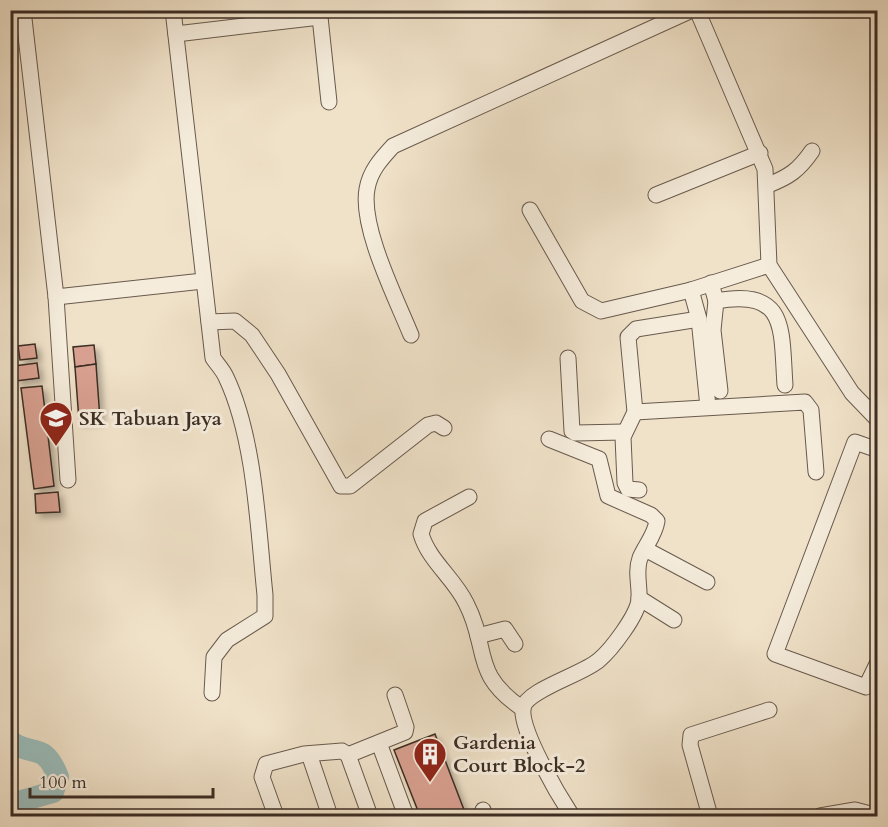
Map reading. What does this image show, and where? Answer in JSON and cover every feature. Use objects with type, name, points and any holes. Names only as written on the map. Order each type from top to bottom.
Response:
[{"type":"street","points":[[22,10],[57,297],[68,480]]},
{"type":"street","points":[[173,10],[213,358],[225,375],[236,401],[250,465],[265,616],[227,640],[214,657],[212,693]]},
{"type":"street","points":[[411,334],[371,232],[366,206],[371,174],[380,159],[393,146],[692,10]]},
{"type":"street","points":[[697,10],[760,153],[768,185],[769,265],[830,362],[858,400],[878,420]]},
{"type":"street","points":[[176,34],[320,14],[329,102]]},
{"type":"street","points":[[768,185],[792,176],[801,168],[812,151]]},
{"type":"street","points":[[656,195],[760,153]]},
{"type":"street","points":[[530,210],[582,301],[601,311],[691,290],[769,265]]},
{"type":"street","points":[[57,297],[203,282]]},
{"type":"street","points":[[711,283],[716,301],[713,330],[720,391]]},
{"type":"street","points":[[691,290],[699,319],[708,407]]},
{"type":"street","points":[[716,301],[741,297],[756,299],[767,304],[780,330],[785,385]]},
{"type":"street","points":[[639,490],[628,489],[625,483],[624,432],[635,412],[630,333],[636,329],[699,319]]},
{"type":"street","points":[[209,322],[235,321],[252,335],[278,374],[341,486],[350,486],[428,425],[436,423],[444,428]]},
{"type":"street","points":[[568,358],[572,431],[575,433],[624,432]]},
{"type":"street","points":[[858,400],[878,404]]},
{"type":"street","points":[[635,412],[805,402],[811,410],[816,472]]},
{"type":"street","points":[[523,709],[537,692],[588,669],[601,659],[616,642],[639,598],[638,566],[656,527],[654,517],[608,496],[599,459],[549,439]]},
{"type":"street","points":[[878,450],[855,442],[776,654],[866,687],[878,662]]},
{"type":"street","points":[[469,497],[425,521],[421,534],[427,548],[466,601],[478,636],[484,668],[508,699],[523,709],[527,729],[552,785],[572,816]]},
{"type":"street","points":[[645,549],[707,582]]},
{"type":"street","points":[[639,598],[674,620]]},
{"type":"street","points":[[478,636],[505,628],[515,644]]},
{"type":"street","points":[[348,755],[405,732],[406,727],[395,695]]},
{"type":"street","points":[[710,816],[690,745],[691,735],[769,710]]},
{"type":"street","points":[[379,743],[406,816]]},
{"type":"street","points":[[276,816],[262,777],[263,768],[270,762],[309,754],[342,751],[348,755],[369,816]]},
{"type":"street","points":[[309,754],[330,816]]},
{"type":"street","points":[[820,816],[856,813],[878,816]]},
{"type":"building","points":[[35,344],[37,358],[20,360],[18,346]]},
{"type":"building","points":[[94,345],[96,364],[75,367],[73,347]]},
{"type":"building","points":[[37,363],[39,378],[16,381],[14,366]]},
{"type":"building","points":[[96,364],[100,419],[79,421],[75,367]]},
{"type":"building","points":[[42,386],[54,486],[34,489],[21,388]]},
{"type":"building","points":[[58,492],[60,512],[36,513],[35,494]]},
{"type":"building","name":"Gardenia Court Block-2","points":[[435,734],[466,815],[420,816],[394,750]]},
{"type":"waterway","points":[[10,741],[48,758],[58,777],[53,792],[18,802],[13,816]]},
{"type":"place","name":"SK Tabuan Jaya","points":[[56,447]]},
{"type":"place","name":"Gardenia Court Block-2","points":[[430,783]]}]
